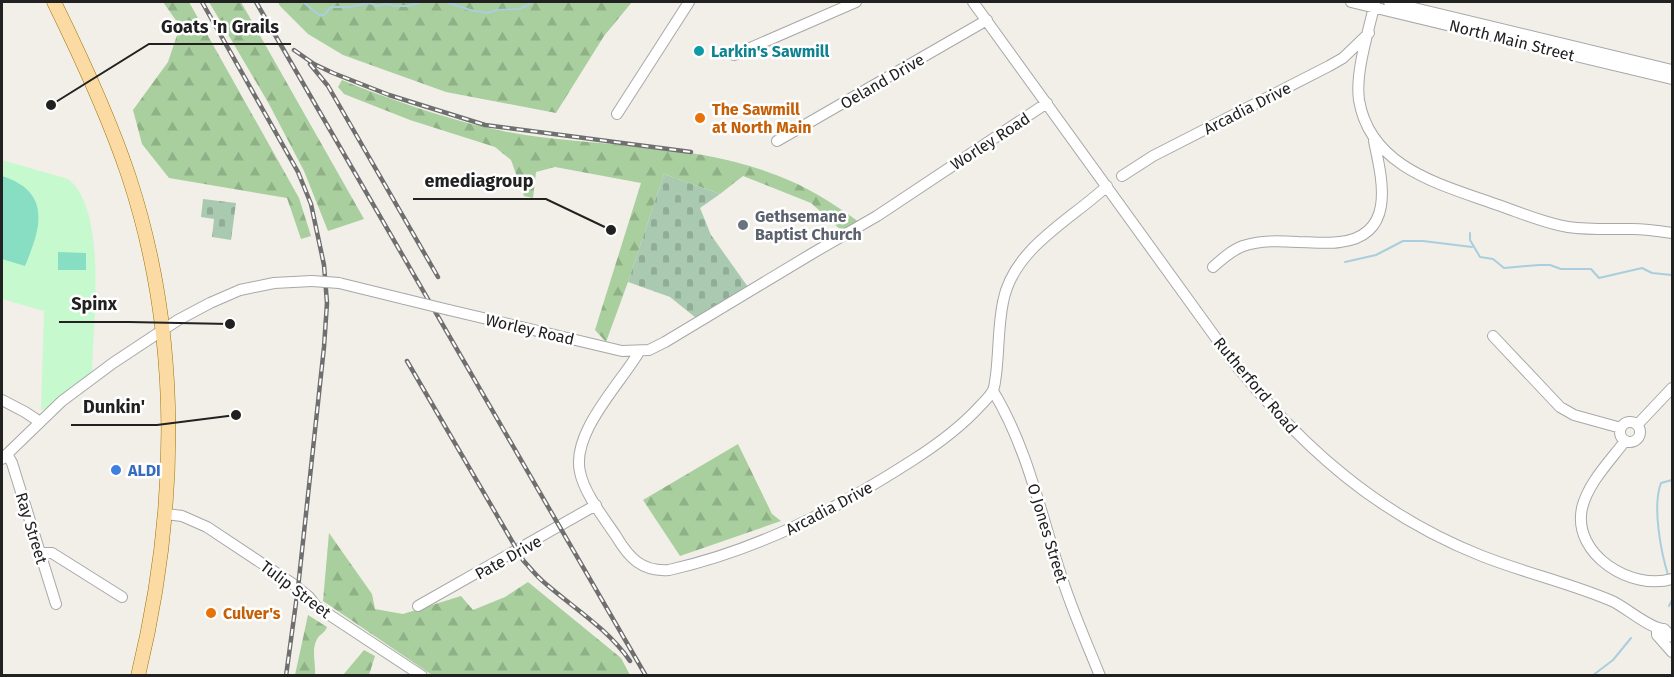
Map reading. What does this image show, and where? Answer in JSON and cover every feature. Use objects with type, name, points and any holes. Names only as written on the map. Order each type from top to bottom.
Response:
[{"type":"main road","points":[[54,2],[107,116],[129,179],[146,242],[162,329],[168,395],[169,450],[166,514],[152,613],[138,675]]},
{"type":"street","points":[[617,114],[689,2]]},
{"type":"street","points":[[734,55],[856,2]]},
{"type":"street","name":"Rutherford Road","points":[[973,2],[1234,363],[1274,411],[1332,467],[1381,504],[1434,534],[1491,559],[1598,595],[1625,607],[1657,629],[1664,629],[1672,637]]},
{"type":"street","name":"North Main Street","points":[[1351,2],[1375,4],[1617,61],[1672,70]]},
{"type":"street","name":"North Main Street","points":[[1389,2],[1617,61],[1672,79]]},
{"type":"street","points":[[1213,267],[1234,250],[1259,242],[1339,243],[1364,234],[1377,220],[1382,202],[1382,178],[1374,140],[1365,122],[1359,91],[1360,71],[1375,4]]},
{"type":"street","name":"Oeland Drive","points":[[777,141],[987,20]]},
{"type":"street","name":"Arcadia Drive","points":[[1122,177],[1153,156],[1343,58],[1369,33]]},
{"type":"street","name":"Worley Road","points":[[4,457],[81,387],[162,329],[240,290],[274,283],[312,281],[339,284],[622,351],[639,352],[665,342],[872,219],[1047,103]]},
{"type":"street","points":[[1374,140],[1406,167],[1432,182],[1544,221],[1587,229],[1634,229],[1672,233]]},
{"type":"street","points":[[993,391],[1002,303],[1015,272],[1029,253],[1051,231],[1107,186]]},
{"type":"street","points":[[1493,336],[1560,407],[1574,415],[1621,428]]},
{"type":"street","name":"Arcadia Drive","points":[[639,352],[592,421],[579,454],[580,472],[596,505],[627,553],[641,566],[659,571],[685,567],[738,551],[827,511],[863,491],[953,432],[993,391]]},
{"type":"street","points":[[1638,424],[1672,388]]},
{"type":"street","name":"O Jones Street","points":[[993,391],[1009,417],[1021,447],[1072,610],[1100,675]]},
{"type":"street","points":[[2,400],[40,422]]},
{"type":"street","points":[[1627,422],[1638,424],[1641,434],[1638,440],[1625,441],[1620,435],[1621,428],[1627,422]]},
{"type":"street","points":[[1625,441],[1586,497],[1581,513],[1584,536],[1593,553],[1608,567],[1649,581],[1669,580]]},
{"type":"street","name":"Ray Street","points":[[4,457],[12,463],[56,604]]},
{"type":"street","name":"Pate Drive","points":[[418,606],[596,505]]},
{"type":"street","name":"Tulip Street","points":[[166,514],[182,516],[207,527],[293,584],[316,606],[422,675]]},
{"type":"street","points":[[40,553],[51,553],[122,597]]},
{"type":"street","name":"Rutherford Road","points":[[1657,629],[1657,635],[1672,652]]},
{"type":"green space","points":[[163,2],[189,2],[299,198],[311,236],[301,239],[287,198],[169,178],[142,144],[133,110],[168,62],[180,26]]},
{"type":"green space","points":[[209,2],[241,2],[364,219],[328,231],[304,171],[269,104]]},
{"type":"green space","points":[[278,2],[632,2],[604,36],[556,113],[446,92],[343,55],[308,34]]},
{"type":"green space","points":[[342,80],[421,109],[494,129],[556,139],[684,152],[746,165],[798,184],[859,222],[842,231],[811,203],[743,176],[720,194],[664,174],[606,342],[595,330],[641,183],[555,167],[536,172],[533,198],[524,196],[511,160],[495,147],[410,120],[344,94],[338,87]]},
{"type":"green space","points":[[2,160],[68,179],[81,194],[89,216],[93,241],[95,298],[92,372],[48,408],[41,410],[44,311],[2,299]]},
{"type":"green space","points":[[664,174],[720,194],[700,208],[711,235],[748,287],[696,318],[670,297],[628,282]]},
{"type":"green space","points":[[2,176],[29,191],[35,201],[38,225],[25,266],[2,259]]},
{"type":"green space","points":[[203,199],[236,203],[231,240],[212,237],[214,219],[201,217]]},
{"type":"green space","points":[[58,252],[86,253],[86,270],[58,270]]},
{"type":"green space","points":[[738,444],[772,514],[781,521],[680,556],[643,500]]},
{"type":"green space","points":[[329,533],[372,594],[375,609],[403,614],[461,596],[473,610],[505,597],[528,582],[621,658],[630,675],[432,675],[323,601]]},
{"type":"green space","points":[[308,615],[327,627],[315,643],[315,675],[295,675]]},
{"type":"green space","points":[[364,650],[375,656],[369,675],[343,675]]},
{"type":"waterway","points":[[303,2],[319,15],[324,15],[331,7],[350,7],[369,3],[378,6],[387,4],[408,6],[423,2],[446,2],[488,13],[497,10],[520,9],[533,2]]},
{"type":"waterway","points":[[1470,233],[1470,240],[1480,257],[1493,259],[1504,268],[1550,265],[1561,269],[1591,269],[1599,278],[1642,268],[1652,273],[1672,275]]},
{"type":"waterway","points":[[1345,262],[1376,255],[1403,241],[1472,247]]},
{"type":"waterway","points":[[1668,575],[1660,542],[1657,504],[1661,483],[1672,480]]},
{"type":"waterway","points":[[1669,606],[1672,600]]},
{"type":"waterway","points":[[1592,676],[1613,660],[1631,638]]},
{"type":"railway","points":[[202,2],[298,172],[311,204],[324,265],[327,303],[324,347],[298,588],[286,676]]},
{"type":"railway","points":[[256,2],[646,676]]},
{"type":"railway","points":[[294,50],[314,64],[389,95],[485,125],[691,152]]},
{"type":"railway","points":[[310,64],[328,86],[438,277]]},
{"type":"railway","points":[[407,361],[523,560],[543,581],[612,639],[630,661]]},
{"type":"place","name":"Larkin's Sawmill","points":[[699,51]]},
{"type":"place","name":"Goats 'n Grails","points":[[51,105]]},
{"type":"place","name":"The Sawmill at North Main","points":[[700,118]]},
{"type":"place","name":"Gethsemane Baptist Church","points":[[743,225]]},
{"type":"place","name":"emediagroup","points":[[611,230]]},
{"type":"place","name":"Spinx","points":[[230,324]]},
{"type":"place","name":"Dunkin'","points":[[236,415]]},
{"type":"place","name":"ALDI","points":[[116,470]]},
{"type":"place","name":"Culver's","points":[[211,613]]}]
